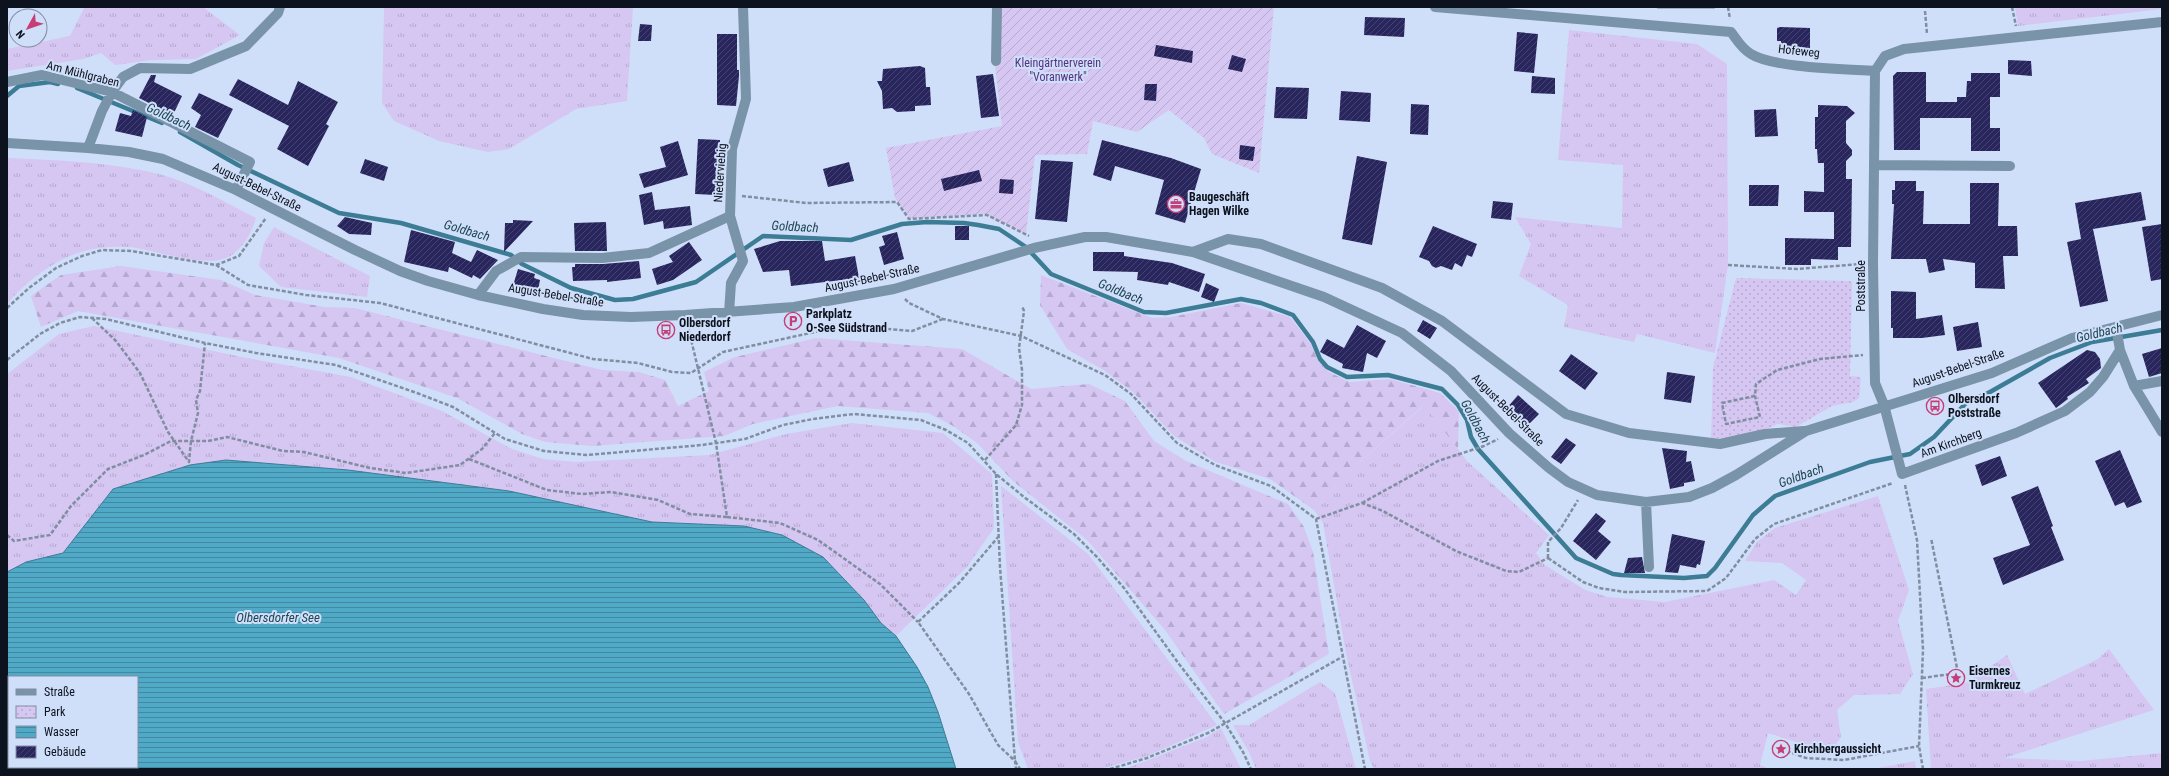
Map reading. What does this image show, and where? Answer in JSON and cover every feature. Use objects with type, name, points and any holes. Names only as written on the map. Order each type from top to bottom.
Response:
[{"type":"street","points":[[88,148],[102,111],[112,92],[123,77],[140,68],[190,69],[246,46],[278,13],[280,7]]},
{"type":"street","name":"Niederviebig","points":[[729,313],[730,283],[743,261],[730,216],[732,193],[732,149],[746,99],[743,7]]},
{"type":"street","points":[[996,61],[997,7]]},
{"type":"street","name":"Hofeweg","points":[[1435,7],[1731,32],[1742,48],[1764,60],[1780,63],[1875,71]]},
{"type":"street","points":[[1875,71],[1885,56],[1904,49],[2162,22]]},
{"type":"street","name":"Poststraße","points":[[1875,71],[1873,262],[1874,354],[1875,383],[1884,405]]},
{"type":"street","name":"Am Mühlgraben","points":[[7,82],[42,75],[112,92],[250,162],[236,190]]},
{"type":"street","name":"August-Bebel-Straße","points":[[7,143],[130,152],[163,159],[236,190],[272,210],[400,271],[428,281],[478,295],[543,309],[583,315],[625,317],[685,315],[729,313],[794,307],[894,289],[1039,247],[1085,237],[1106,237],[1193,252],[1324,297],[1402,333],[1451,371],[1509,433],[1549,468],[1568,482],[1597,495],[1646,502],[1689,497],[1736,476],[1806,431]]},
{"type":"street","points":[[1874,165],[2010,166]]},
{"type":"street","points":[[478,295],[496,271],[504,265],[522,257],[602,258],[649,253],[730,216]]},
{"type":"street","name":"August-Bebel-Straße","points":[[1193,252],[1228,239],[1261,244],[1382,288],[1442,321],[1566,414],[1630,433],[1720,444],[1765,434],[1806,431],[1884,405],[1992,373],[2072,338],[2162,314]]},
{"type":"street","points":[[2116,327],[2119,347],[2134,386],[2162,432]]},
{"type":"street","name":"Am Kirchberg","points":[[1902,474],[2016,433],[2065,411],[2090,392],[2103,377],[2119,347]]},
{"type":"street","points":[[2134,386],[2162,380]]},
{"type":"street","points":[[1884,405],[1902,474]]},
{"type":"street","points":[[1646,502],[1649,567]]},
{"type":"path","points":[[2012,7],[2018,36]]},
{"type":"path","points":[[1925,11],[1928,46]]},
{"type":"path","points":[[732,193],[749,198],[806,203],[897,202],[909,219],[987,215],[1029,236],[1039,247]]},
{"type":"path","points":[[7,308],[29,288],[56,268],[82,256],[102,250],[131,251],[216,265],[239,256],[272,210]]},
{"type":"path","points":[[1728,265],[1797,269],[1873,262]]},
{"type":"path","points":[[894,289],[909,303],[943,319],[1021,336],[1105,375],[1131,394],[1177,443],[1215,465],[1271,486],[1316,519],[1365,769]]},
{"type":"path","points":[[985,460],[1016,425],[1022,405],[1021,336],[1024,311],[1022,306]]},
{"type":"path","points":[[685,315],[716,443],[727,516]]},
{"type":"path","points":[[7,360],[40,334],[60,323],[80,317],[106,319],[205,343],[336,365],[417,393],[453,408],[506,439],[544,451],[587,455],[746,439],[783,425],[805,420],[854,414],[921,420],[946,430],[968,442],[996,474],[1024,498],[1074,534],[1097,557],[1124,588],[1179,664],[1225,723],[1243,752],[1251,769]]},
{"type":"path","points":[[92,318],[116,341],[140,373],[168,432],[176,441],[189,462],[191,441],[198,413],[196,400],[200,391],[205,343]]},
{"type":"path","points":[[1755,396],[1722,403],[1726,424],[1760,417],[1755,396],[1756,384],[1777,370],[1820,359],[1874,354]]},
{"type":"path","points":[[7,535],[14,541],[50,535],[71,506],[108,469],[144,455],[171,441],[208,441],[227,437],[283,451],[304,452],[370,468],[406,473],[460,465],[482,450],[495,433]]},
{"type":"path","points":[[1316,519],[1362,503],[1438,461],[1484,446]]},
{"type":"path","points":[[469,459],[547,490],[582,494],[610,492],[658,500],[690,514],[727,516],[780,523],[818,540],[880,584],[918,622],[969,694],[998,745],[1015,761],[1020,769]]},
{"type":"path","points":[[996,474],[999,536],[1016,769]]},
{"type":"path","points":[[1548,558],[1583,582],[1599,588],[1625,592],[1707,591],[1726,578],[1755,539],[1774,524],[1895,482],[1902,474]]},
{"type":"path","points":[[1902,474],[1917,540],[1922,650],[1919,746],[1923,769]]},
{"type":"path","points":[[1548,558],[1548,542],[1560,528],[1584,489]]},
{"type":"path","points":[[1362,503],[1383,511],[1456,551],[1506,572],[1519,572],[1548,558]]},
{"type":"path","points":[[918,622],[959,583],[999,536]]},
{"type":"path","points":[[1922,678],[1958,673],[1931,538]]},
{"type":"path","points":[[1110,769],[1147,758],[1187,743],[1342,657]]},
{"type":"path","points":[[1781,749],[1806,758],[1844,760],[1919,746]]},
{"type":"green space","points":[[81,7],[203,7],[240,35],[196,59],[152,60],[115,65],[101,53],[83,59],[7,71],[7,49],[48,48],[48,41],[70,36],[84,8]]},
{"type":"green space","points":[[384,7],[633,7],[627,101],[576,109],[509,149],[488,152],[439,141],[394,121],[382,103]]},
{"type":"green space","name":"Kleingärtnerverein \"Voranwerk\"","points":[[998,7],[1274,7],[1259,173],[1212,154],[1204,138],[1169,110],[1137,132],[1093,121],[1087,154],[1035,155],[1026,234],[985,214],[910,218],[895,198],[886,148],[1002,126],[993,49]]},
{"type":"green space","points":[[2015,7],[2162,7],[2162,9],[2018,26]]},
{"type":"green space","points":[[1569,30],[1697,44],[1727,64],[1728,265],[1715,353],[1637,334],[1634,342],[1564,327],[1568,305],[1519,276],[1531,244],[1515,217],[1622,228],[1623,165],[1558,160]]},
{"type":"green space","points":[[7,158],[103,164],[159,174],[184,182],[221,199],[256,218],[252,230],[241,247],[226,258],[206,261],[194,260],[127,247],[86,250],[48,268],[26,285],[7,304]]},
{"type":"green space","points":[[274,227],[370,276],[367,297],[281,287],[259,266],[264,243]]},
{"type":"green space","points":[[121,266],[221,280],[255,295],[325,307],[355,308],[602,370],[639,372],[665,380],[678,406],[709,391],[704,372],[735,357],[816,338],[962,349],[1031,389],[1089,384],[1125,401],[1154,441],[1186,461],[1288,504],[1304,527],[1313,552],[1329,654],[1224,714],[1165,630],[1088,541],[1013,481],[977,443],[953,426],[928,413],[838,406],[753,424],[724,436],[592,446],[545,442],[522,434],[457,398],[339,358],[78,311],[41,327],[31,296],[61,275]]},
{"type":"green space","points":[[1041,275],[1152,318],[1171,317],[1241,303],[1290,317],[1311,344],[1318,361],[1329,372],[1349,382],[1390,379],[1440,393],[1459,411],[1458,449],[1424,405],[1346,474],[1314,510],[1270,479],[1216,462],[1174,436],[1133,392],[1105,371],[1067,349],[1040,305]]},
{"type":"green space","points":[[1736,278],[1850,281],[1852,283],[1850,376],[1861,377],[1859,398],[1853,402],[1832,406],[1796,427],[1778,424],[1757,433],[1745,436],[1711,439],[1713,368]]},
{"type":"green space","points":[[94,326],[242,357],[351,377],[442,411],[512,449],[543,459],[576,462],[709,455],[786,434],[852,423],[943,433],[992,474],[994,528],[967,567],[896,636],[881,623],[864,600],[823,557],[744,526],[652,522],[509,491],[348,470],[226,460],[113,489],[63,553],[26,562],[7,572],[7,374],[59,334]]},
{"type":"green space","points":[[1425,405],[1467,461],[1549,535],[1536,553],[1545,565],[1585,590],[1608,597],[1665,602],[1774,580],[1796,595],[1806,580],[1782,563],[1745,561],[1757,542],[1775,528],[1878,496],[1909,590],[1898,621],[1913,674],[1900,694],[1854,695],[1837,710],[1841,737],[1830,753],[1768,733],[1760,765],[1770,769],[1374,769],[1370,761],[1346,653],[1323,523],[1314,510],[1346,474]]},
{"type":"green space","points":[[1001,486],[1088,554],[1217,725],[1147,756],[1100,769],[1028,769],[1018,742]]},
{"type":"green space","points":[[2109,649],[2154,710],[2004,758],[2081,761],[2162,753],[2162,769],[1931,769],[1926,689],[1966,683],[2007,655],[2025,694],[2098,659]]},
{"type":"green space","points":[[1320,682],[1335,693],[1356,769],[1256,769],[1249,752],[1233,725],[1249,725]]},
{"type":"green space","points":[[1221,728],[1241,769],[1125,769],[1207,737]]},
{"type":"green space","points":[[1915,761],[1916,769],[1872,769]]},
{"type":"water","name":"Olbersdorfer See","points":[[226,460],[348,470],[509,491],[652,522],[744,526],[782,535],[823,557],[864,600],[881,623],[896,636],[917,667],[928,687],[938,712],[956,769],[7,769],[7,572],[26,562],[63,553],[113,489],[190,465]]},
{"type":"building","points":[[1365,17],[1405,18],[1404,37],[1364,35]]},
{"type":"building","points":[[640,24],[652,25],[651,41],[638,41]]},
{"type":"building","points":[[1777,28],[1810,28],[1810,51],[1781,49],[1781,41],[1777,41]]},
{"type":"building","points":[[1517,32],[1538,34],[1534,73],[1514,71]]},
{"type":"building","points":[[717,34],[737,34],[737,70],[739,70],[739,76],[736,106],[717,105]]},
{"type":"building","points":[[1156,45],[1193,51],[1192,63],[1154,56]]},
{"type":"building","points":[[1232,55],[1246,59],[1242,72],[1228,69]]},
{"type":"building","points":[[2008,60],[2031,61],[2032,76],[2008,74]]},
{"type":"building","points":[[920,66],[925,68],[926,87],[930,87],[931,105],[915,106],[915,111],[897,112],[892,108],[883,109],[882,91],[877,81],[882,81],[883,69]]},
{"type":"building","points":[[1897,72],[1926,72],[1926,102],[1957,102],[1957,97],[1966,97],[1967,81],[1971,81],[1971,73],[2000,73],[2000,97],[1990,97],[1990,128],[2000,128],[2000,151],[1971,151],[1971,118],[1920,118],[1920,150],[1894,150],[1893,76]]},
{"type":"building","points":[[993,74],[999,116],[981,118],[976,76]]},
{"type":"building","points":[[151,75],[156,75],[154,82],[182,96],[173,115],[139,98]]},
{"type":"building","points":[[1532,76],[1555,78],[1555,94],[1531,93]]},
{"type":"building","points":[[238,79],[288,105],[298,81],[338,102],[326,124],[329,126],[308,166],[277,149],[289,126],[229,95]]},
{"type":"building","points":[[1145,84],[1157,84],[1156,101],[1144,100]]},
{"type":"building","points":[[1276,87],[1309,88],[1307,119],[1274,118]]},
{"type":"building","points":[[1341,91],[1371,93],[1370,122],[1339,120]]},
{"type":"building","points":[[199,93],[233,109],[218,138],[195,127],[201,115],[191,108]]},
{"type":"building","points":[[1411,104],[1429,105],[1428,135],[1410,134]]},
{"type":"building","points":[[1818,105],[1847,106],[1855,113],[1846,121],[1846,143],[1852,150],[1852,155],[1846,161],[1846,179],[1852,179],[1851,247],[1838,247],[1838,260],[1811,259],[1811,265],[1785,265],[1785,238],[1834,239],[1834,212],[1804,212],[1804,191],[1824,192],[1824,163],[1818,163],[1817,149],[1815,149],[1815,117],[1818,117]]},
{"type":"building","points":[[1776,109],[1778,136],[1755,137],[1754,110]]},
{"type":"building","points":[[133,110],[147,117],[142,137],[115,131],[120,113],[131,116]]},
{"type":"building","points":[[698,139],[720,140],[716,195],[695,194]]},
{"type":"building","points":[[1102,140],[1171,158],[1201,169],[1185,223],[1155,214],[1164,180],[1115,166],[1111,181],[1093,175]]},
{"type":"building","points":[[678,141],[688,175],[644,188],[639,174],[666,167],[660,147]]},
{"type":"building","points":[[1240,145],[1255,147],[1253,161],[1239,159]]},
{"type":"building","points":[[1357,156],[1387,162],[1372,245],[1342,239]]},
{"type":"building","points":[[365,159],[388,167],[384,181],[360,173]]},
{"type":"building","points":[[1041,160],[1073,162],[1067,222],[1035,219]]},
{"type":"building","points":[[849,162],[854,181],[828,187],[823,169]]},
{"type":"building","points":[[979,170],[982,181],[944,191],[941,179]]},
{"type":"building","points":[[1000,179],[1014,180],[1013,194],[999,193]]},
{"type":"building","points":[[1895,181],[1916,181],[1916,191],[1924,191],[1923,224],[1970,224],[1970,183],[1999,183],[1998,226],[2017,226],[2018,256],[2003,256],[2005,289],[1975,288],[1975,263],[1943,259],[1945,270],[1929,273],[1926,259],[1891,259],[1894,204],[1892,204],[1892,190],[1895,190]]},
{"type":"building","points":[[1749,185],[1779,185],[1778,206],[1749,206]]},
{"type":"building","points":[[652,192],[655,210],[690,206],[692,225],[664,229],[663,221],[644,225],[639,195]]},
{"type":"building","points":[[2141,192],[2146,220],[2093,229],[2108,301],[2080,307],[2067,242],[2081,239],[2075,203]]},
{"type":"building","points":[[1493,201],[1513,203],[1511,220],[1491,218]]},
{"type":"building","points":[[345,217],[372,223],[371,235],[349,234],[337,226]]},
{"type":"building","points":[[513,220],[533,221],[504,252],[505,223],[513,223]]},
{"type":"building","points":[[606,222],[607,251],[575,251],[574,223]]},
{"type":"building","points":[[2162,224],[2162,279],[2151,281],[2142,227]]},
{"type":"building","points":[[955,226],[969,226],[969,240],[955,240]]},
{"type":"building","points":[[1433,226],[1477,244],[1472,257],[1467,255],[1462,267],[1455,263],[1452,270],[1441,266],[1436,268],[1432,266],[1429,261],[1419,257]]},
{"type":"building","points":[[411,230],[455,242],[452,253],[471,262],[477,250],[498,260],[480,279],[473,275],[472,278],[449,267],[448,272],[404,262]]},
{"type":"building","points":[[897,232],[904,259],[884,265],[879,247],[885,245],[882,236]]},
{"type":"building","points":[[780,241],[822,241],[825,261],[855,256],[859,278],[791,286],[789,270],[763,272],[754,249]]},
{"type":"building","points":[[689,242],[702,260],[673,280],[657,285],[652,269],[673,262],[669,256]]},
{"type":"building","points":[[1093,252],[1124,252],[1124,256],[1172,263],[1205,274],[1199,292],[1169,282],[1168,285],[1137,280],[1138,272],[1093,271]]},
{"type":"building","points":[[639,261],[641,278],[607,282],[607,280],[573,281],[572,267],[575,267],[575,264],[603,264]]},
{"type":"building","points":[[518,269],[535,274],[534,278],[540,280],[537,296],[512,289]]},
{"type":"building","points":[[1206,283],[1219,289],[1214,302],[1201,297]]},
{"type":"building","points":[[1891,291],[1916,292],[1916,319],[1942,315],[1945,335],[1922,338],[1893,338],[1893,328],[1891,328]]},
{"type":"building","points":[[1423,320],[1437,328],[1430,339],[1417,331]]},
{"type":"building","points":[[1978,322],[1982,347],[1957,351],[1953,327]]},
{"type":"building","points":[[1357,325],[1386,341],[1377,358],[1367,353],[1363,372],[1342,368],[1343,364],[1320,352],[1327,339],[1344,348]]},
{"type":"building","points":[[2162,348],[2162,373],[2149,377],[2142,354]]},
{"type":"building","points":[[2087,350],[2095,352],[2100,359],[2101,368],[2086,379],[2089,383],[2067,397],[2068,399],[2056,408],[2038,383]]},
{"type":"building","points":[[1571,354],[1598,373],[1585,390],[1559,371]]},
{"type":"building","points":[[1667,372],[1695,376],[1691,403],[1664,399]]},
{"type":"building","points":[[1518,395],[1539,414],[1526,427],[1506,409]]},
{"type":"building","points":[[1566,438],[1576,445],[1561,464],[1551,457]]},
{"type":"building","points":[[1662,448],[1687,451],[1686,462],[1691,461],[1695,481],[1684,483],[1684,486],[1670,489]]},
{"type":"building","points":[[2120,450],[2142,502],[2127,508],[2124,502],[2115,506],[2095,461]]},
{"type":"building","points":[[2000,456],[2007,476],[1982,486],[1975,465]]},
{"type":"building","points":[[2038,486],[2053,526],[2051,527],[2064,560],[2003,585],[1993,558],[2030,545],[2011,497]]},
{"type":"building","points":[[1596,513],[1606,521],[1598,531],[1611,542],[1596,560],[1573,541]]},
{"type":"building","points":[[1672,534],[1705,541],[1700,565],[1697,564],[1696,568],[1680,565],[1678,573],[1665,572]]},
{"type":"building","points":[[1642,557],[1645,573],[1624,573],[1628,558]]},
{"type":"waterway","name":"Goldbach","points":[[7,96],[19,86],[50,82],[58,84]]},
{"type":"waterway","name":"Goldbach","points":[[77,88],[162,123]]},
{"type":"waterway","name":"Goldbach","points":[[180,132],[238,165],[339,213],[401,223],[511,255],[522,264],[571,288],[615,300],[633,299],[696,282],[763,236],[851,240],[902,224],[927,222],[964,223],[999,229],[1026,247],[1051,274],[1144,312],[1166,313],[1241,299],[1261,303],[1293,315],[1313,342],[1320,359],[1327,367],[1347,377],[1388,375],[1442,389],[1458,405],[1467,420],[1471,437],[1478,449],[1576,558],[1613,574],[1621,575],[1684,578],[1707,576],[1715,568],[1753,515],[1775,496],[1870,462],[1910,454],[1934,437],[1967,402],[1990,392],[2050,358],[2092,342],[2162,330]]},
{"type":"railway","points":[[1658,7],[1714,7]]},
{"type":"place","name":"Baugeschäft Hagen Wilke","points":[[1176,204]]},
{"type":"place","name":"Parkplatz O-See Südstrand","points":[[793,321]]},
{"type":"place","name":"Olbersdorf Niederdorf","points":[[666,330]]},
{"type":"place","name":"Olbersdorf Poststraße","points":[[1935,406]]},
{"type":"place","name":"Eisernes Turmkreuz","points":[[1956,678]]},
{"type":"place","name":"Kirchbergaussicht","points":[[1781,749]]}]
